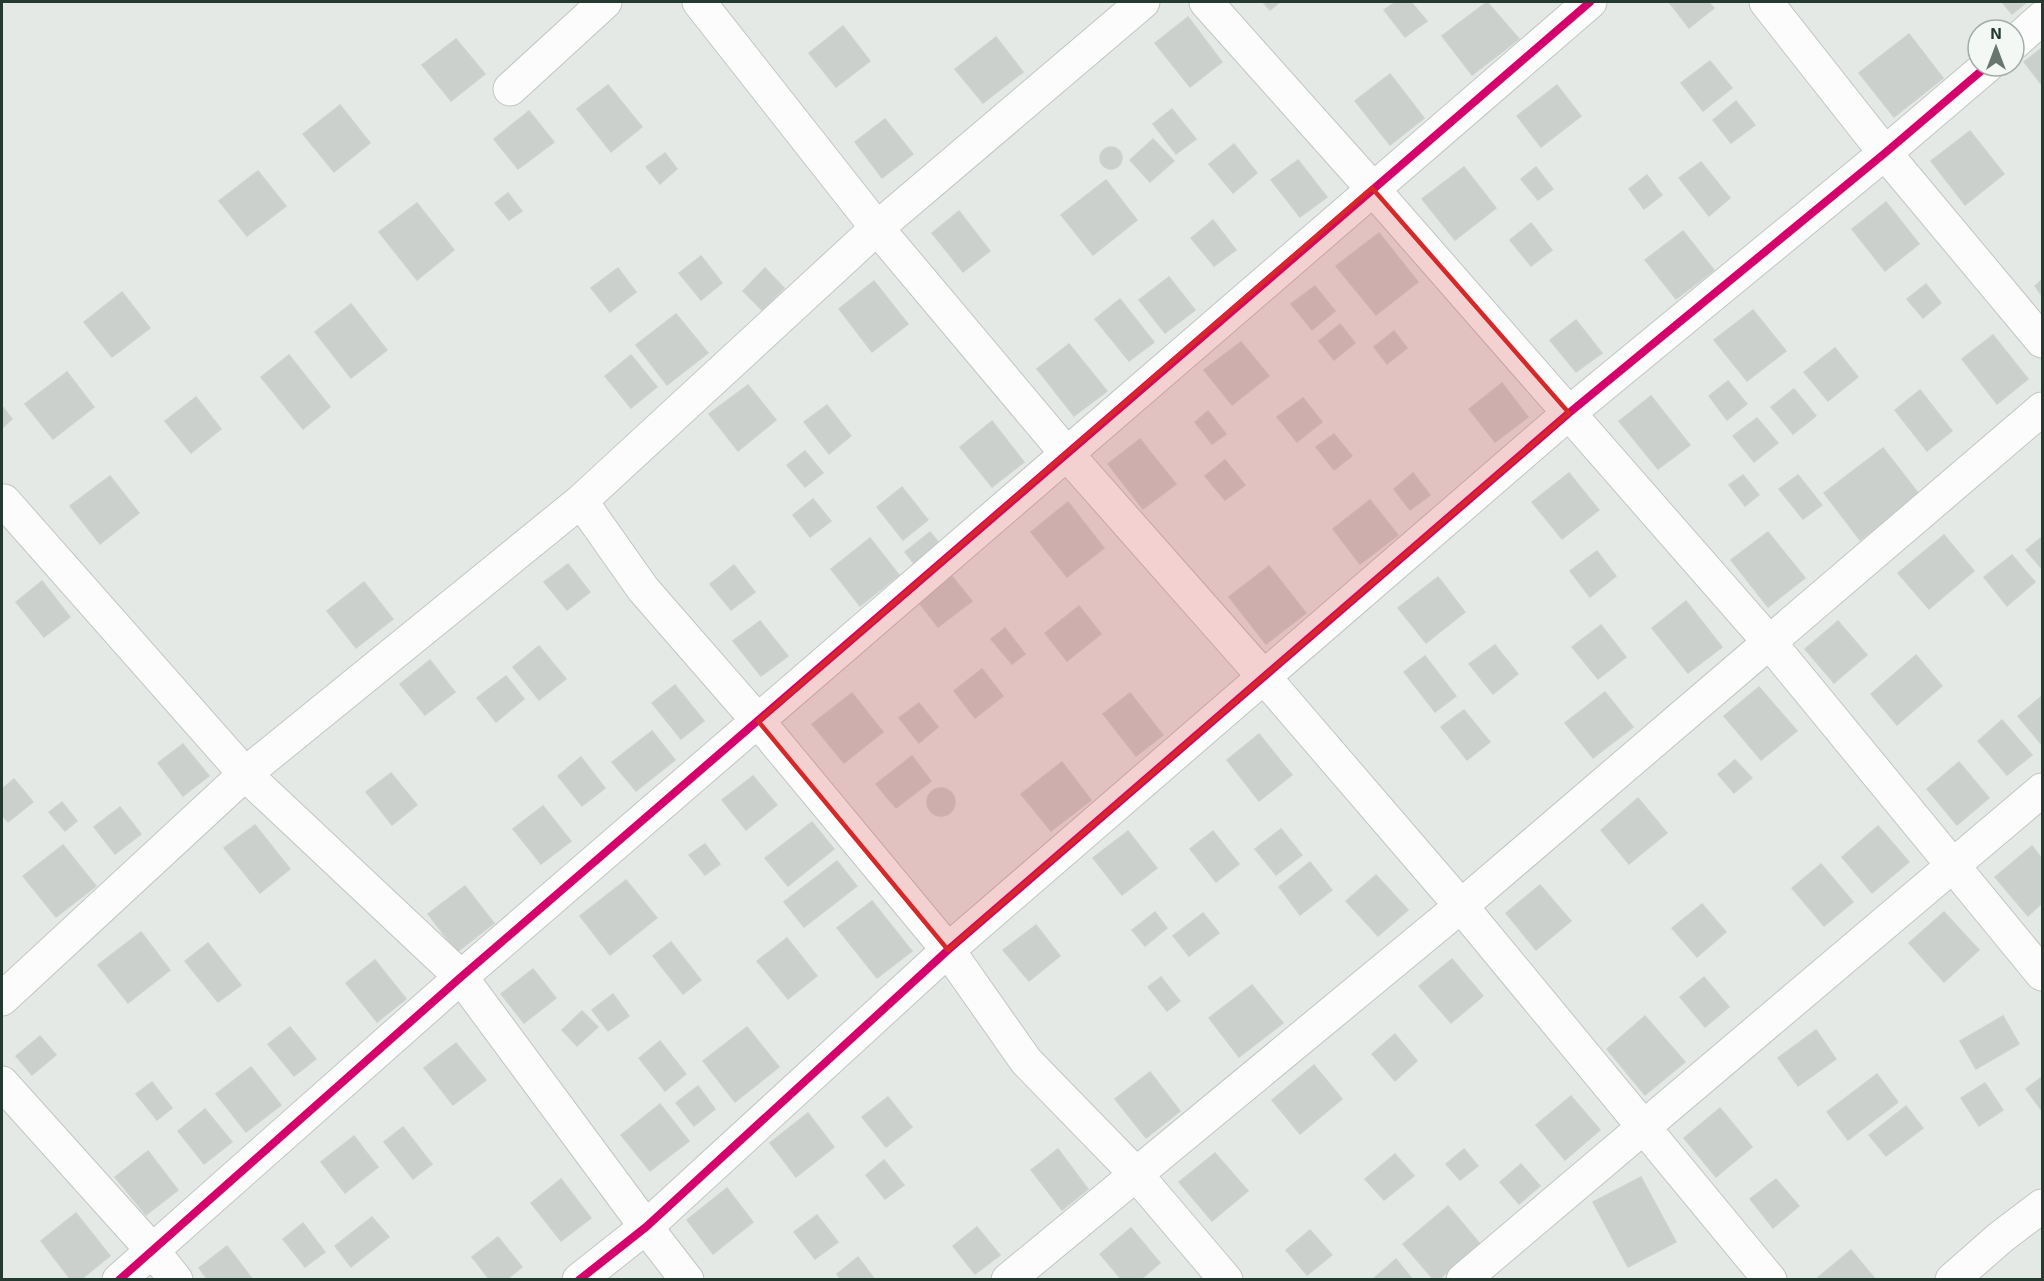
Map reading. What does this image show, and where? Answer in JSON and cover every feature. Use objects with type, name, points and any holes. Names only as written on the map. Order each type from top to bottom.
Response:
[{"type":"street","points":[[510,89],[605,2]]},
{"type":"street","points":[[699,2],[877,228],[1067,454],[1264,677],[1461,906],[1770,1280]]},
{"type":"street","points":[[2,999],[245,774],[581,501],[877,228],[1143,2]]},
{"type":"street","points":[[1206,2],[1770,643],[2043,974]]},
{"type":"street","points":[[119,1280],[461,977],[1590,2]]},
{"type":"street","points":[[1766,2],[1885,153],[2043,340]]},
{"type":"street","points":[[2026,33],[2043,18]]},
{"type":"street","points":[[579,1280],[646,1227],[948,950],[1569,413],[1973,78]]},
{"type":"street","points":[[1008,1280],[1461,906],[2043,409]]},
{"type":"street","points":[[4,501],[245,774],[461,977],[687,1280]]},
{"type":"street","points":[[581,501],[643,589],[758,721],[948,950],[1026,1062],[1135,1173],[1226,1280]]},
{"type":"street","points":[[1463,1280],[2043,790]]},
{"type":"street","points":[[2,1083],[153,1251],[176,1280]]},
{"type":"street","points":[[1953,1280],[2001,1237],[2043,1206]]},
{"type":"highlighted area","points":[[1372,188],[1569,413],[948,950],[758,721]]},
{"type":"building","points":[[1263,2],[1280,2],[1270,10]]},
{"type":"building","points":[[1396,2],[1411,2],[1427,21],[1405,37],[1384,10]]},
{"type":"building","points":[[1487,2],[1519,39],[1472,75],[1442,36]]},
{"type":"building","points":[[1669,2],[1708,2],[1714,8],[1689,28]]},
{"type":"building","points":[[2002,2],[2027,2],[2012,14]]},
{"type":"building","points":[[1188,17],[1222,62],[1190,87],[1155,43]]},
{"type":"building","points":[[843,26],[870,61],[836,87],[809,53]]},
{"type":"building","points":[[1909,34],[1943,78],[1894,117],[1859,73]]},
{"type":"building","points":[[996,37],[1023,72],[983,103],[955,69]]},
{"type":"building","points":[[456,39],[485,74],[451,101],[422,65]]},
{"type":"building","points":[[2042,48],[2042,85],[2026,65],[2026,60]]},
{"type":"building","points":[[1710,61],[1732,88],[1703,111],[1681,83]]},
{"type":"building","points":[[1390,74],[1424,118],[1390,145],[1355,101]]},
{"type":"building","points":[[608,85],[642,127],[611,152],[577,109]]},
{"type":"building","points":[[1557,85],[1581,116],[1541,147],[1517,116]]},
{"type":"building","points":[[1736,101],[1755,125],[1731,143],[1713,120]]},
{"type":"building","points":[[340,105],[370,143],[334,172],[303,134]]},
{"type":"building","points":[[1172,109],[1196,139],[1176,154],[1153,124]]},
{"type":"building","points":[[529,111],[554,142],[518,169],[494,139]]},
{"type":"building","points":[[885,119],[913,154],[882,178],[855,142]]},
{"type":"building","points":[[1970,131],[2004,174],[1965,205],[1931,161]]},
{"type":"building","points":[[1153,139],[1174,161],[1150,182],[1130,160]]},
{"type":"building","points":[[1234,144],[1257,173],[1233,193],[1209,164]]},
{"type":"building","points":[[1107,147],[1115,147],[1122,154],[1122,162],[1115,169],[1107,169],[1100,162],[1100,154]]},
{"type":"building","points":[[665,153],[677,169],[660,184],[646,167]]},
{"type":"building","points":[[1298,160],[1327,197],[1300,217],[1271,180]]},
{"type":"building","points":[[1701,162],[1730,198],[1709,216],[1679,178]]},
{"type":"building","points":[[1464,167],[1496,208],[1455,240],[1422,199]]},
{"type":"building","points":[[1536,167],[1553,189],[1538,200],[1521,179]]},
{"type":"building","points":[[258,171],[286,206],[247,236],[219,201]]},
{"type":"building","points":[[1647,175],[1662,195],[1644,209],[1629,189]]},
{"type":"building","points":[[1106,180],[1137,220],[1093,255],[1061,215]]},
{"type":"building","points":[[508,193],[522,211],[509,220],[495,203]]},
{"type":"building","points":[[1886,202],[1919,244],[1885,271],[1852,229]]},
{"type":"building","points":[[417,203],[454,250],[417,280],[379,232]]},
{"type":"building","points":[[959,211],[990,251],[963,272],[932,233]]},
{"type":"building","points":[[1213,220],[1236,250],[1214,266],[1191,238]]},
{"type":"building","points":[[1531,223],[1552,250],[1531,266],[1510,240]]},
{"type":"building","points":[[1683,231],[1714,270],[1676,299],[1645,260]]},
{"type":"building","points":[[1379,233],[1418,282],[1376,315],[1336,266]]},
{"type":"building","points":[[701,256],[722,283],[701,300],[679,273]]},
{"type":"building","points":[[618,268],[636,292],[610,312],[591,288]]},
{"type":"building","points":[[765,268],[784,288],[762,310],[743,291]]},
{"type":"building","points":[[1169,277],[1195,310],[1165,333],[1139,300]]},
{"type":"building","points":[[2042,280],[2042,296],[2035,286]]},
{"type":"building","points":[[874,281],[908,324],[872,352],[839,309]]},
{"type":"building","points":[[1926,284],[1941,303],[1923,318],[1907,299]]},
{"type":"building","points":[[1315,286],[1335,311],[1312,330],[1291,304]]},
{"type":"building","points":[[122,292],[150,328],[112,357],[84,322]]},
{"type":"building","points":[[1120,299],[1154,342],[1129,361],[1095,319]]},
{"type":"building","points":[[351,304],[387,350],[351,378],[315,332]]},
{"type":"building","points":[[1753,310],[1786,351],[1747,381],[1714,340]]},
{"type":"building","points":[[676,314],[708,353],[667,385],[636,345]]},
{"type":"building","points":[[1576,320],[1602,353],[1576,372],[1550,340]]},
{"type":"building","points":[[1340,324],[1355,343],[1334,360],[1319,341]]},
{"type":"building","points":[[1394,331],[1407,348],[1387,364],[1374,347]]},
{"type":"building","points":[[1993,335],[2028,379],[1997,404],[1962,359]]},
{"type":"building","points":[[1241,342],[1269,376],[1232,405],[1204,370]]},
{"type":"building","points":[[1069,344],[1107,391],[1074,416],[1037,369]]},
{"type":"building","points":[[1835,348],[1858,377],[1828,401],[1804,372]]},
{"type":"building","points":[[289,355],[330,407],[303,429],[261,377]]},
{"type":"building","points":[[631,355],[657,387],[631,408],[605,376]]},
{"type":"building","points":[[67,372],[94,407],[53,439],[25,404]]},
{"type":"building","points":[[1728,381],[1747,404],[1727,420],[1709,396]]},
{"type":"building","points":[[1502,383],[1528,417],[1495,442],[1469,409]]},
{"type":"building","points":[[748,385],[776,420],[738,451],[709,414]]},
{"type":"building","points":[[1794,389],[1816,416],[1793,434],[1771,407]]},
{"type":"building","points":[[1920,390],[1952,431],[1927,451],[1895,410]]},
{"type":"building","points":[[1651,396],[1690,445],[1658,469],[1619,421]]},
{"type":"building","points":[[196,397],[221,429],[191,453],[165,421]]},
{"type":"building","points":[[1303,398],[1322,422],[1297,442],[1277,417]]},
{"type":"building","points":[[827,405],[851,436],[829,454],[804,422]]},
{"type":"building","points":[[2,406],[12,419],[2,428]]},
{"type":"building","points":[[1208,411],[1226,434],[1212,444],[1195,422]]},
{"type":"building","points":[[1757,418],[1778,443],[1754,462],[1733,436]]},
{"type":"building","points":[[992,421],[1024,462],[992,487],[960,447]]},
{"type":"building","points":[[1334,434],[1352,456],[1334,470],[1316,447]]},
{"type":"building","points":[[1140,439],[1176,484],[1143,509],[1108,464]]},
{"type":"building","points":[[1883,448],[1919,494],[1860,540],[1824,493]]},
{"type":"building","points":[[805,451],[823,473],[805,487],[787,465]]},
{"type":"building","points":[[1225,460],[1245,485],[1225,500],[1205,476]]},
{"type":"building","points":[[1413,473],[1430,495],[1410,510],[1394,489]]},
{"type":"building","points":[[1569,473],[1599,510],[1562,539],[1532,502]]},
{"type":"building","points":[[1743,475],[1759,495],[1745,506],[1729,485]]},
{"type":"building","points":[[1798,475],[1822,505],[1803,519],[1779,489]]},
{"type":"building","points":[[110,476],[139,513],[100,544],[70,506]]},
{"type":"building","points":[[902,487],[928,520],[903,540],[877,507]]},
{"type":"building","points":[[813,499],[831,521],[810,537],[793,515]]},
{"type":"building","points":[[1370,500],[1398,535],[1360,564],[1333,529]]},
{"type":"building","points":[[1068,502],[1104,548],[1067,577],[1031,532]]},
{"type":"building","points":[[930,532],[945,550],[919,570],[905,552]]},
{"type":"building","points":[[1768,532],[1805,578],[1768,607],[1731,560]]},
{"type":"building","points":[[1944,535],[1974,571],[1929,609],[1898,573]]},
{"type":"building","points":[[2042,537],[2042,569],[2026,550]]},
{"type":"building","points":[[870,538],[899,575],[860,606],[831,569]]},
{"type":"building","points":[[1597,551],[1616,576],[1590,597],[1570,571]]},
{"type":"building","points":[[2012,555],[2035,582],[2007,606],[1984,577]]},
{"type":"building","points":[[568,564],[590,592],[567,610],[544,582]]},
{"type":"building","points":[[734,565],[755,592],[731,610],[710,584]]},
{"type":"building","points":[[1269,566],[1306,613],[1266,644],[1229,597]]},
{"type":"building","points":[[946,569],[972,601],[938,627],[913,595]]},
{"type":"building","points":[[1438,577],[1465,612],[1426,643],[1398,608]]},
{"type":"building","points":[[42,581],[70,617],[44,637],[16,602]]},
{"type":"building","points":[[364,582],[393,619],[356,648],[327,611]]},
{"type":"building","points":[[1686,601],[1722,647],[1688,673],[1652,628]]},
{"type":"building","points":[[1079,606],[1101,634],[1067,661],[1045,633]]},
{"type":"building","points":[[760,621],[788,656],[761,676],[733,641]]},
{"type":"building","points":[[1838,621],[1867,655],[1834,683],[1805,649]]},
{"type":"building","points":[[1601,625],[1626,657],[1598,679],[1572,647]]},
{"type":"building","points":[[1005,628],[1025,654],[1012,664],[991,639]]},
{"type":"building","points":[[1495,645],[1518,674],[1493,694],[1469,664]]},
{"type":"building","points":[[539,646],[566,679],[539,700],[513,667]]},
{"type":"building","points":[[1916,655],[1942,686],[1897,725],[1871,694]]},
{"type":"building","points":[[1425,656],[1456,696],[1435,712],[1404,672]]},
{"type":"building","points":[[430,660],[455,692],[425,715],[400,684]]},
{"type":"building","points":[[982,669],[1003,696],[975,718],[954,691]]},
{"type":"building","points":[[506,676],[524,699],[496,722],[477,698]]},
{"type":"building","points":[[675,685],[704,721],[681,739],[652,703]]},
{"type":"building","points":[[1759,687],[1797,731],[1761,760],[1724,716]]},
{"type":"building","points":[[1605,692],[1633,727],[1593,758],[1565,723]]},
{"type":"building","points":[[852,693],[883,732],[844,763],[812,724]]},
{"type":"building","points":[[1130,693],[1163,735],[1136,756],[1103,714]]},
{"type":"building","points":[[2042,696],[2042,745],[2018,716]]},
{"type":"building","points":[[919,703],[938,727],[919,743],[899,718]]},
{"type":"building","points":[[1464,710],[1490,742],[1467,760],[1441,727]]},
{"type":"building","points":[[2002,720],[2032,755],[2007,775],[1978,741]]},
{"type":"building","points":[[652,731],[675,760],[636,791],[612,762]]},
{"type":"building","points":[[1259,734],[1292,775],[1259,801],[1227,760]]},
{"type":"building","points":[[183,744],[209,776],[183,796],[158,763]]},
{"type":"building","points":[[912,756],[931,781],[896,808],[876,784]]},
{"type":"building","points":[[581,757],[605,788],[582,806],[558,776]]},
{"type":"building","points":[[1735,760],[1752,778],[1734,793],[1718,774]]},
{"type":"building","points":[[1062,762],[1091,800],[1051,831],[1021,794]]},
{"type":"building","points":[[1959,762],[1989,798],[1957,825],[1927,789]]},
{"type":"building","points":[[391,773],[417,805],[392,825],[366,792]]},
{"type":"building","points":[[753,776],[777,805],[746,830],[722,800]]},
{"type":"building","points":[[14,779],[33,802],[8,822],[2,815],[2,789]]},
{"type":"building","points":[[941,788],[951,792],[955,802],[951,812],[941,816],[931,812],[927,802],[931,792]]},
{"type":"building","points":[[1638,798],[1667,833],[1629,864],[1601,830]]},
{"type":"building","points":[[62,802],[77,821],[65,831],[49,812]]},
{"type":"building","points":[[543,806],[571,841],[541,864],[513,829]]},
{"type":"building","points":[[120,807],[141,834],[115,854],[94,827]]},
{"type":"building","points":[[812,822],[834,849],[788,886],[765,858]]},
{"type":"building","points":[[255,825],[290,869],[260,893],[224,848]]},
{"type":"building","points":[[1878,826],[1909,862],[1872,893],[1842,857]]},
{"type":"building","points":[[1281,829],[1302,855],[1276,875],[1255,849]]},
{"type":"building","points":[[1128,831],[1157,868],[1122,895],[1093,858]]},
{"type":"building","points":[[1213,831],[1239,864],[1216,882],[1190,849]]},
{"type":"building","points":[[705,844],[720,864],[705,875],[689,855]]},
{"type":"building","points":[[63,845],[96,886],[56,917],[23,876]]},
{"type":"building","points":[[2032,846],[2042,859],[2042,903],[2028,916],[1995,877]]},
{"type":"building","points":[[837,861],[857,886],[804,927],[784,902]]},
{"type":"building","points":[[1310,862],[1332,890],[1300,915],[1279,887]]},
{"type":"building","points":[[1821,864],[1853,902],[1824,926],[1792,888]]},
{"type":"building","points":[[1376,875],[1408,910],[1378,936],[1346,901]]},
{"type":"building","points":[[626,880],[657,918],[610,955],[580,916]]},
{"type":"building","points":[[1540,885],[1571,921],[1536,950],[1506,913]]},
{"type":"building","points":[[465,886],[494,923],[457,952],[428,914]]},
{"type":"building","points":[[872,901],[912,951],[877,978],[837,928]]},
{"type":"building","points":[[1702,904],[1726,932],[1697,957],[1672,928]]},
{"type":"building","points":[[1155,912],[1167,928],[1145,946],[1132,930]]},
{"type":"building","points":[[1944,912],[1979,950],[1944,982],[1909,943]]},
{"type":"building","points":[[1203,913],[1219,933],[1189,956],[1173,936]]},
{"type":"building","points":[[1036,925],[1060,956],[1029,981],[1003,950]]},
{"type":"building","points":[[141,932],[170,970],[128,1003],[98,965]]},
{"type":"building","points":[[787,938],[817,976],[788,999],[757,961]]},
{"type":"building","points":[[671,942],[701,980],[683,994],[653,956]]},
{"type":"building","points":[[208,943],[241,985],[218,1002],[185,961]]},
{"type":"building","points":[[1452,959],[1483,996],[1451,1023],[1419,986]]},
{"type":"building","points":[[375,960],[406,999],[377,1022],[346,983]]},
{"type":"building","points":[[533,969],[556,998],[524,1023],[501,994]]},
{"type":"building","points":[[1161,977],[1180,1001],[1167,1011],[1148,987]]},
{"type":"building","points":[[1704,977],[1729,1007],[1705,1027],[1680,997]]},
{"type":"building","points":[[1252,985],[1283,1023],[1239,1057],[1209,1018]]},
{"type":"building","points":[[613,994],[629,1016],[608,1031],[592,1010]]},
{"type":"building","points":[[582,1011],[598,1027],[577,1046],[562,1030]]},
{"type":"building","points":[[1645,1016],[1685,1062],[1645,1095],[1607,1049]]},
{"type":"building","points":[[2003,1016],[2019,1044],[1976,1069],[1960,1041]]},
{"type":"building","points":[[290,1027],[316,1059],[294,1076],[268,1044]]},
{"type":"building","points":[[747,1027],[779,1067],[735,1102],[703,1061]]},
{"type":"building","points":[[1816,1030],[1836,1059],[1798,1086],[1778,1058]]},
{"type":"building","points":[[1395,1034],[1417,1061],[1395,1081],[1372,1054]]},
{"type":"building","points":[[40,1036],[56,1055],[32,1075],[16,1056]]},
{"type":"building","points":[[660,1041],[686,1074],[665,1091],[639,1058]]},
{"type":"building","points":[[456,1043],[486,1080],[453,1105],[424,1068]]},
{"type":"building","points":[[1314,1065],[1342,1099],[1300,1134],[1272,1100]]},
{"type":"building","points":[[251,1067],[281,1105],[246,1132],[216,1094]]},
{"type":"building","points":[[1150,1072],[1180,1111],[1146,1138],[1115,1099]]},
{"type":"building","points":[[1877,1074],[1898,1102],[1848,1140],[1827,1112]]},
{"type":"building","points":[[2042,1077],[2042,1111],[2026,1089]]},
{"type":"building","points":[[152,1082],[172,1108],[157,1120],[136,1094]]},
{"type":"building","points":[[1985,1083],[2003,1110],[1979,1126],[1961,1098]]},
{"type":"building","points":[[698,1086],[715,1109],[694,1126],[676,1103]]},
{"type":"building","points":[[1571,1096],[1600,1130],[1565,1160],[1536,1125]]},
{"type":"building","points":[[888,1097],[912,1127],[886,1147],[862,1117]]},
{"type":"building","points":[[660,1104],[689,1141],[650,1171],[621,1135]]},
{"type":"building","points":[[1906,1106],[1923,1128],[1886,1156],[1869,1135]]},
{"type":"building","points":[[1720,1108],[1752,1147],[1716,1177],[1684,1138]]},
{"type":"building","points":[[205,1109],[232,1142],[204,1164],[178,1131]]},
{"type":"building","points":[[808,1113],[834,1147],[796,1177],[770,1143]]},
{"type":"building","points":[[403,1127],[432,1164],[413,1179],[384,1142]]},
{"type":"building","points":[[354,1136],[378,1167],[345,1193],[321,1162]]},
{"type":"building","points":[[1058,1149],[1088,1189],[1062,1210],[1031,1170]]},
{"type":"building","points":[[1464,1149],[1478,1166],[1460,1180],[1446,1164]]},
{"type":"building","points":[[148,1151],[178,1190],[146,1215],[115,1177]]},
{"type":"building","points":[[1215,1153],[1248,1191],[1212,1221],[1179,1182]]},
{"type":"building","points":[[1395,1154],[1414,1176],[1384,1200],[1365,1179]]},
{"type":"building","points":[[884,1160],[904,1185],[885,1199],[866,1175]]},
{"type":"building","points":[[1521,1164],[1540,1186],[1519,1204],[1500,1182]]},
{"type":"building","points":[[1641,1177],[1676,1242],[1628,1267],[1593,1202]]},
{"type":"building","points":[[561,1179],[591,1218],[561,1241],[531,1203]]},
{"type":"building","points":[[1776,1179],[1799,1206],[1773,1228],[1750,1199]]},
{"type":"building","points":[[727,1188],[753,1222],[713,1254],[687,1220]]},
{"type":"building","points":[[1448,1206],[1480,1244],[1438,1280],[1434,1280],[1403,1244]]},
{"type":"building","points":[[76,1213],[110,1256],[80,1280],[71,1280],[41,1241]]},
{"type":"building","points":[[817,1215],[838,1242],[815,1259],[794,1232]]},
{"type":"building","points":[[372,1217],[389,1237],[351,1267],[335,1246]]},
{"type":"building","points":[[303,1223],[325,1252],[305,1267],[283,1239]]},
{"type":"building","points":[[977,1227],[1000,1255],[975,1274],[953,1246]]},
{"type":"building","points":[[1131,1228],[1160,1263],[1140,1280],[1122,1280],[1100,1254]]},
{"type":"building","points":[[1310,1230],[1332,1255],[1307,1275],[1286,1250]]},
{"type":"building","points":[[498,1237],[522,1267],[506,1280],[490,1280],[472,1257]]},
{"type":"building","points":[[227,1246],[253,1280],[208,1280],[199,1268]]},
{"type":"building","points":[[1851,1250],[1876,1280],[1815,1280]]},
{"type":"building","points":[[858,1257],[875,1280],[841,1280],[837,1274]]},
{"type":"building","points":[[1396,1259],[1413,1280],[1372,1280]]},
{"type":"cycle path","points":[[119,1280],[461,977],[1590,2]]},
{"type":"cycle path","points":[[579,1280],[646,1227],[948,950],[1569,413],[1973,78]]}]
